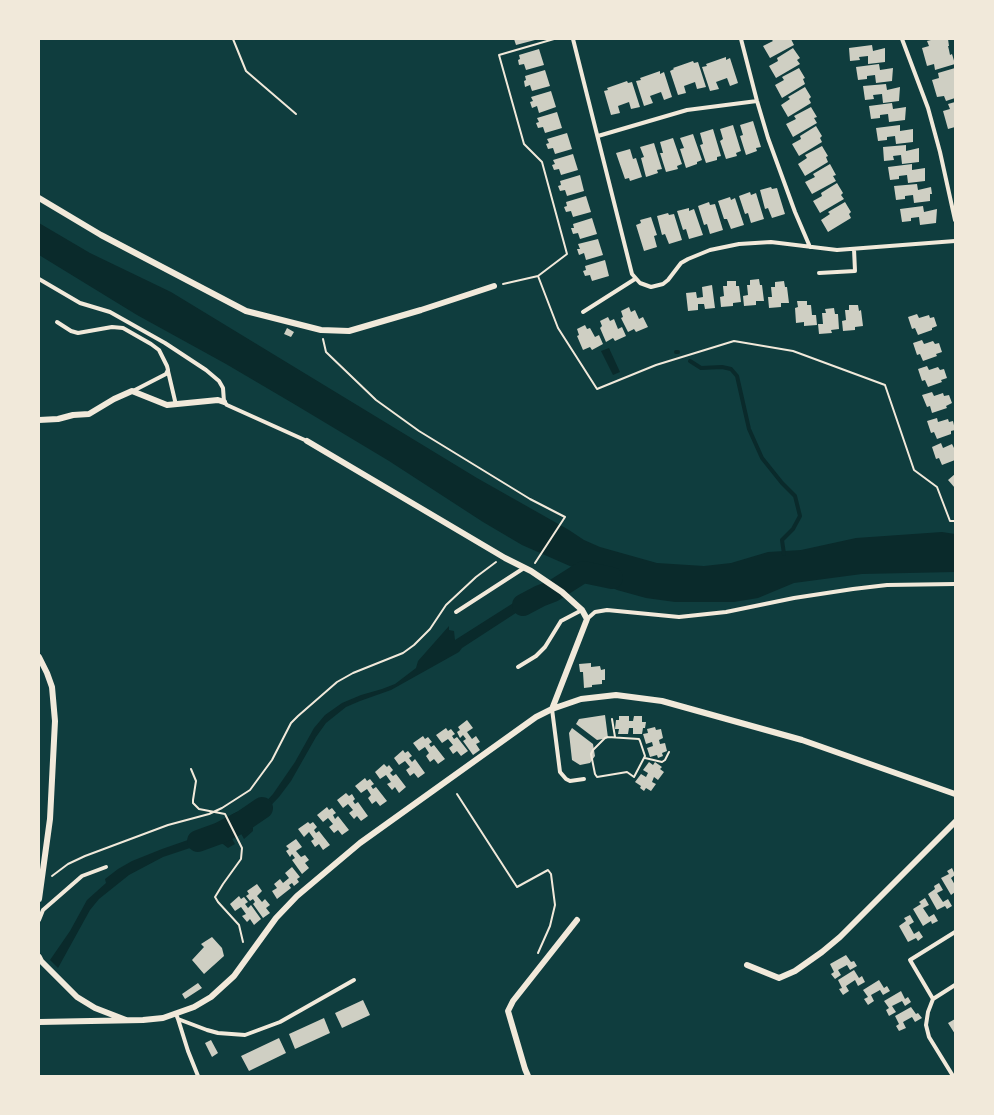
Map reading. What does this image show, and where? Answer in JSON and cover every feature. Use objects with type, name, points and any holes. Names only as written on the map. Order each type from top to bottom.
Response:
[{"type":"street","points":[[39,198],[101,235],[246,311],[321,330],[349,331],[494,286]]},
{"type":"street","points":[[39,420],[89,414],[132,391],[167,405],[218,400],[224,402]]},
{"type":"street","points":[[307,441],[524,568],[562,592],[582,610],[587,619],[552,709]]},
{"type":"street","points":[[39,657],[52,687],[55,722],[50,819],[39,899]]},
{"type":"street","points":[[39,1022],[129,1021],[177,1016],[194,1007],[221,988],[243,964],[276,918],[297,896],[360,843],[524,726],[552,709],[581,699],[601,696],[634,696],[662,700],[802,740],[955,794]]},
{"type":"street","points":[[747,965],[779,978],[822,952],[955,822]]},
{"type":"street","points":[[528,1076],[508,1011],[513,1001],[577,920]]},
{"type":"street","points":[[40,959],[77,997],[95,1008],[129,1021]]},
{"type":"lane","points":[[573,39],[632,274],[645,286],[657,286],[668,280],[688,259],[710,250],[739,244],[771,242],[837,250],[955,241]]},
{"type":"lane","points":[[741,39],[757,101],[781,175],[810,247]]},
{"type":"lane","points":[[902,39],[934,130],[955,220]]},
{"type":"lane","points":[[598,136],[687,110],[757,101]]},
{"type":"lane","points":[[819,273],[855,271],[854,249]]},
{"type":"lane","points":[[39,279],[80,303],[110,312],[165,343],[219,381],[223,388],[224,402],[307,441]]},
{"type":"lane","points":[[582,312],[635,279]]},
{"type":"lane","points":[[57,322],[71,332],[78,333],[112,327],[123,328],[151,344],[159,350],[166,363],[176,405]]},
{"type":"lane","points":[[132,391],[166,374],[168,370]]},
{"type":"lane","points":[[456,612],[524,568]]},
{"type":"lane","points":[[587,619],[595,612],[607,610],[679,617],[726,612],[853,589],[887,585],[955,584]]},
{"type":"lane","points":[[518,667],[536,656],[545,647],[561,621],[582,610]]},
{"type":"lane","points":[[552,709],[560,772],[570,781],[584,779]]},
{"type":"lane","points":[[39,920],[43,910],[82,876],[106,867]]},
{"type":"lane","points":[[933,999],[910,960],[955,932]]},
{"type":"lane","points":[[177,1016],[193,1026],[218,1033],[245,1035],[280,1022],[354,980]]},
{"type":"lane","points":[[953,1076],[928,1037],[926,1025],[933,999],[955,985]]},
{"type":"lane","points":[[177,1016],[198,1076]]},
{"type":"path","points":[[233,39],[246,71],[296,114]]},
{"type":"path","points":[[494,286],[538,276],[567,254],[542,162],[524,144],[499,55],[554,39]]},
{"type":"path","points":[[538,276],[558,328],[597,389],[656,365],[734,341],[793,351],[885,385],[914,470],[938,487],[950,521],[955,521]]},
{"type":"path","points":[[321,330],[326,352],[376,400],[419,431],[530,499],[565,517],[534,565]]},
{"type":"path","points":[[50,880],[56,872],[85,856],[168,825],[209,814],[250,790],[272,760],[291,723],[329,688],[353,673],[403,653],[414,645],[430,629],[446,605],[493,564],[505,558]]},
{"type":"path","points":[[612,719],[615,737]]},
{"type":"path","points":[[615,737],[639,739],[644,758],[634,777],[627,772],[597,777],[595,774],[592,750],[605,738],[615,737]]},
{"type":"path","points":[[644,758],[662,762],[669,752]]},
{"type":"path","points":[[191,769],[196,781],[194,803],[199,808],[225,814],[242,848],[241,860],[215,897],[239,925],[243,942]]},
{"type":"path","points":[[457,794],[517,887],[548,870],[551,874],[555,905],[550,926],[535,960]]},
{"type":"water","points":[[39,223],[90,253],[171,292],[477,478],[600,547],[657,563],[704,566],[731,563],[768,552],[801,550],[856,538],[942,532],[955,534],[955,572],[862,574],[794,583],[758,598],[734,602],[675,602],[646,598],[617,590],[522,545],[389,461],[226,364],[137,315],[39,255]]},
{"type":"water","points":[[609,348],[620,372],[613,375],[601,351]]},
{"type":"water","points":[[544,588],[553,597],[522,609],[459,652],[391,690],[346,707],[326,723],[291,781],[253,824],[253,831],[244,839],[231,815],[241,810],[245,813],[262,806],[273,794],[295,762],[314,728],[325,715],[342,703],[395,684],[416,668],[418,661],[449,626],[449,630],[454,631],[455,640],[518,600]]},
{"type":"water","points":[[222,821],[235,844],[228,848],[214,840],[163,857],[129,875],[99,899],[90,910],[58,968],[50,960],[70,931],[87,900],[106,883],[105,879],[132,861],[208,833],[212,831],[213,825]]},
{"type":"building","points":[[514,39],[534,39],[535,40],[516,45]]},
{"type":"building","points":[[771,39],[791,39],[794,45],[770,58],[763,46],[773,41]]},
{"type":"building","points":[[948,39],[950,55],[952,54],[955,64],[935,70],[934,64],[927,66],[922,48],[929,46],[927,41]]},
{"type":"building","points":[[872,45],[873,51],[885,48],[885,62],[868,64],[868,56],[850,61],[849,48]]},
{"type":"building","points":[[793,48],[800,58],[797,60],[800,64],[776,78],[769,66]]},
{"type":"building","points":[[539,49],[544,65],[526,70],[524,64],[519,65],[519,55]]},
{"type":"building","points":[[726,57],[726,60],[730,58],[738,83],[730,86],[727,78],[716,82],[719,89],[710,91],[702,67]]},
{"type":"building","points":[[693,61],[698,62],[706,87],[697,89],[695,82],[684,86],[686,93],[678,95],[670,71]]},
{"type":"building","points":[[879,64],[880,70],[893,68],[892,81],[876,83],[875,75],[858,80],[856,67]]},
{"type":"building","points":[[799,68],[805,78],[803,79],[805,84],[782,98],[775,85],[784,80],[782,77]]},
{"type":"building","points":[[955,68],[955,98],[946,101],[944,96],[937,97],[932,80],[939,78],[938,73]]},
{"type":"building","points":[[545,70],[550,86],[532,91],[530,85],[525,87],[525,76]]},
{"type":"building","points":[[660,71],[660,74],[664,72],[672,97],[664,100],[661,92],[650,96],[653,103],[644,106],[636,81]]},
{"type":"building","points":[[627,81],[632,82],[640,107],[631,109],[629,102],[618,106],[620,113],[611,115],[604,91]]},
{"type":"building","points":[[886,84],[887,90],[900,87],[899,101],[883,103],[882,94],[873,95],[874,99],[865,100],[863,86]]},
{"type":"building","points":[[805,87],[811,97],[809,99],[811,103],[788,117],[781,105],[790,99],[788,97]]},
{"type":"building","points":[[551,91],[556,107],[539,113],[537,106],[532,108],[531,97]]},
{"type":"building","points":[[955,102],[955,127],[948,129],[943,111],[950,109],[948,104]]},
{"type":"building","points":[[892,103],[893,109],[906,107],[905,120],[889,122],[888,114],[871,119],[869,106]]},
{"type":"building","points":[[811,107],[817,117],[814,118],[817,123],[793,137],[786,124],[796,119],[794,116]]},
{"type":"building","points":[[557,112],[562,128],[545,133],[543,127],[538,128],[537,118]]},
{"type":"building","points":[[753,121],[761,147],[746,155],[740,136],[743,135],[740,125]]},
{"type":"building","points":[[733,125],[741,151],[736,153],[737,156],[726,159],[720,141],[723,139],[720,129]]},
{"type":"building","points":[[900,125],[900,131],[913,129],[913,142],[896,144],[895,136],[878,141],[876,128]]},
{"type":"building","points":[[816,126],[822,136],[820,138],[822,142],[799,156],[792,144]]},
{"type":"building","points":[[713,129],[721,156],[717,157],[717,160],[706,163],[700,145],[703,144],[700,133]]},
{"type":"building","points":[[567,133],[572,149],[555,154],[553,148],[548,149],[547,139]]},
{"type":"building","points":[[693,134],[702,160],[686,168],[680,149],[684,148],[680,138]]},
{"type":"building","points":[[673,138],[682,164],[677,166],[678,169],[666,172],[660,153],[663,153],[660,142]]},
{"type":"building","points":[[654,143],[662,169],[646,177],[641,158],[644,157],[640,147]]},
{"type":"building","points":[[906,145],[906,151],[919,148],[919,162],[902,164],[901,155],[893,156],[894,160],[884,161],[883,147]]},
{"type":"building","points":[[822,146],[828,156],[826,157],[828,162],[805,176],[798,164],[807,158],[805,155]]},
{"type":"building","points":[[630,149],[633,159],[636,158],[642,177],[630,181],[629,178],[625,179],[616,153]]},
{"type":"building","points":[[573,154],[578,170],[561,175],[559,169],[554,170],[553,160]]},
{"type":"building","points":[[830,164],[836,175],[833,176],[836,181],[812,194],[805,182],[815,177],[813,174]]},
{"type":"building","points":[[912,164],[912,170],[925,168],[925,181],[908,183],[907,175],[890,180],[888,167]]},
{"type":"building","points":[[580,175],[584,191],[567,196],[565,190],[560,191],[558,186],[561,185],[560,181]]},
{"type":"building","points":[[837,183],[844,199],[820,213],[813,201]]},
{"type":"building","points":[[917,184],[918,190],[931,187],[930,201],[914,203],[913,195],[896,200],[894,186]]},
{"type":"building","points":[[771,187],[772,189],[777,188],[785,214],[772,218],[768,208],[765,209],[760,190]]},
{"type":"building","points":[[750,192],[751,195],[756,193],[764,219],[751,223],[748,213],[745,214],[739,196]]},
{"type":"building","points":[[586,196],[591,212],[573,217],[571,211],[566,212],[564,207],[567,206],[566,202]]},
{"type":"building","points":[[730,197],[731,200],[735,198],[744,225],[731,229],[727,219],[724,219],[718,201]]},
{"type":"building","points":[[709,202],[710,205],[715,204],[723,230],[710,234],[707,224],[704,225],[698,206]]},
{"type":"building","points":[[845,202],[851,212],[849,214],[851,218],[828,232],[821,220],[830,214],[828,212]]},
{"type":"building","points":[[923,206],[924,212],[937,209],[936,223],[920,225],[919,217],[902,222],[900,209]]},
{"type":"building","points":[[689,208],[689,211],[694,209],[703,235],[689,239],[686,229],[683,230],[677,211]]},
{"type":"building","points":[[668,213],[669,215],[674,214],[682,240],[669,244],[665,234],[662,235],[657,216]]},
{"type":"building","points":[[651,217],[657,235],[654,236],[657,247],[644,251],[636,225],[641,223],[640,220]]},
{"type":"building","points":[[592,218],[597,234],[580,239],[578,233],[573,234],[571,228],[574,228],[573,224]]},
{"type":"building","points":[[598,239],[603,255],[586,260],[584,253],[579,255],[578,244]]},
{"type":"building","points":[[605,260],[609,276],[592,281],[590,275],[585,276],[583,271],[586,270],[585,266]]},
{"type":"building","points":[[759,279],[764,301],[756,301],[756,305],[744,306],[743,296],[748,295],[747,285],[750,285],[750,280]]},
{"type":"building","points":[[727,281],[736,281],[741,302],[733,303],[733,306],[721,307],[720,297],[724,296],[723,286],[727,286]]},
{"type":"building","points":[[784,281],[789,303],[781,303],[781,307],[769,308],[768,297],[772,297],[771,287],[775,287],[775,282]]},
{"type":"building","points":[[712,285],[715,308],[705,309],[704,304],[698,304],[698,310],[688,311],[686,293],[696,292],[697,298],[703,297],[702,287]]},
{"type":"building","points":[[797,301],[807,301],[807,305],[811,305],[812,315],[816,315],[817,325],[804,326],[804,322],[796,323]]},
{"type":"building","points":[[849,305],[858,305],[863,326],[855,327],[855,330],[843,331],[842,321],[846,320],[845,310],[849,310]]},
{"type":"building","points":[[629,307],[631,312],[635,310],[639,319],[643,317],[648,327],[636,332],[634,329],[628,332],[621,318],[623,317],[621,311]]},
{"type":"building","points":[[834,308],[835,314],[838,314],[839,329],[831,330],[832,333],[819,334],[818,324],[823,324],[822,313],[826,313],[825,309]]},
{"type":"building","points":[[917,314],[919,318],[929,315],[930,318],[934,317],[937,326],[918,335],[915,328],[912,329],[908,317]]},
{"type":"building","points":[[608,317],[610,321],[614,319],[618,329],[622,327],[626,336],[615,341],[613,338],[606,342],[600,328],[602,326],[600,321]]},
{"type":"building","points":[[585,325],[587,329],[590,328],[595,337],[599,335],[603,344],[592,350],[590,347],[583,350],[577,336],[579,335],[577,329]]},
{"type":"building","points":[[287,328],[294,332],[291,337],[284,334]]},
{"type":"building","points":[[922,340],[924,344],[933,341],[935,344],[939,343],[942,352],[923,361],[920,354],[917,355],[913,343]]},
{"type":"building","points":[[927,366],[929,370],[938,367],[940,370],[944,369],[947,378],[928,387],[925,380],[922,381],[918,369]]},
{"type":"building","points":[[932,392],[934,396],[943,393],[944,396],[949,395],[952,403],[946,406],[947,408],[932,413],[922,395]]},
{"type":"building","points":[[937,418],[938,422],[948,419],[949,422],[953,421],[955,430],[937,439],[934,432],[931,433],[927,421]]},
{"type":"building","points":[[941,443],[943,448],[952,444],[955,448],[955,460],[942,465],[939,458],[936,459],[932,447]]},
{"type":"building","points":[[955,474],[955,488],[948,480]]},
{"type":"building","points":[[591,663],[591,667],[600,666],[601,670],[605,669],[605,680],[602,680],[602,684],[584,688],[583,672],[580,672],[579,664]]},
{"type":"building","points":[[605,715],[608,738],[597,740],[576,724],[579,719]]},
{"type":"building","points":[[619,716],[629,716],[629,721],[633,721],[634,716],[642,716],[642,722],[646,722],[642,734],[633,734],[633,728],[629,728],[628,734],[618,734],[619,729],[615,729]]},
{"type":"building","points":[[467,720],[473,728],[467,732],[472,739],[476,736],[480,742],[476,744],[480,750],[473,755],[463,741],[466,739],[463,735],[460,738],[457,732],[460,730],[458,727]]},
{"type":"building","points":[[655,727],[656,730],[661,729],[663,738],[659,740],[660,744],[665,743],[667,751],[658,758],[657,755],[650,757],[647,748],[653,746],[652,742],[646,744],[643,734],[648,733],[647,729]]},
{"type":"building","points":[[446,728],[448,731],[451,729],[455,734],[452,736],[454,739],[457,737],[468,751],[461,756],[457,751],[453,754],[449,748],[453,745],[448,739],[442,743],[436,735]]},
{"type":"building","points":[[572,728],[593,744],[595,756],[590,763],[580,765],[572,760],[569,733]]},
{"type":"building","points":[[423,736],[425,739],[428,737],[432,742],[429,744],[431,747],[434,745],[445,759],[438,764],[434,759],[430,762],[426,756],[429,753],[425,747],[419,751],[413,743]]},
{"type":"building","points":[[403,750],[405,753],[408,751],[412,756],[409,758],[412,762],[415,759],[425,773],[418,778],[414,773],[410,776],[406,770],[410,767],[405,761],[399,765],[394,758]]},
{"type":"building","points":[[649,762],[653,765],[655,762],[662,767],[660,769],[664,772],[658,780],[654,777],[652,782],[656,784],[651,791],[646,788],[644,791],[635,782],[641,774],[646,777],[648,773],[643,770]]},
{"type":"building","points":[[384,764],[387,767],[389,765],[393,770],[390,773],[393,776],[396,774],[406,787],[399,793],[395,787],[392,790],[387,784],[391,782],[386,775],[380,779],[375,772]]},
{"type":"building","points":[[365,778],[367,781],[370,779],[374,784],[371,786],[373,789],[376,787],[387,801],[380,806],[376,801],[372,804],[368,798],[371,795],[367,789],[361,793],[355,786]]},
{"type":"building","points":[[346,793],[349,796],[352,794],[355,804],[358,802],[368,816],[361,821],[357,816],[354,819],[349,813],[353,810],[348,804],[343,808],[337,800]]},
{"type":"building","points":[[327,807],[329,810],[332,808],[336,813],[333,815],[335,819],[338,816],[349,830],[342,835],[338,830],[334,833],[329,827],[333,824],[328,818],[323,822],[317,815]]},
{"type":"building","points":[[308,822],[310,824],[313,822],[317,827],[314,830],[316,833],[319,831],[330,845],[323,850],[319,844],[315,847],[311,841],[314,839],[309,832],[304,837],[298,829]]},
{"type":"building","points":[[296,839],[302,847],[296,851],[301,857],[305,855],[309,860],[305,863],[309,868],[302,874],[292,860],[295,858],[292,854],[290,857],[286,851],[289,849],[286,846]]},
{"type":"building","points":[[292,867],[300,877],[297,879],[299,882],[294,886],[292,883],[289,885],[291,888],[277,899],[272,891],[277,888],[274,884],[280,879],[283,883],[289,878],[285,873]]},
{"type":"building","points":[[952,868],[955,875],[951,878],[955,885],[955,892],[951,895],[941,878],[949,874],[947,871]]},
{"type":"building","points":[[939,883],[943,890],[937,893],[943,902],[948,899],[952,906],[947,909],[945,906],[937,910],[928,894]]},
{"type":"building","points":[[257,884],[262,891],[257,896],[262,902],[265,899],[270,905],[266,908],[270,913],[263,918],[253,904],[255,902],[253,899],[250,901],[246,896],[249,894],[247,891]]},
{"type":"building","points":[[239,896],[241,899],[244,897],[248,902],[245,904],[248,908],[251,905],[261,919],[254,925],[250,919],[247,922],[242,916],[246,914],[241,907],[235,911],[230,904]]},
{"type":"building","points":[[925,898],[929,905],[923,908],[929,917],[934,914],[938,921],[932,924],[931,921],[923,926],[913,909]]},
{"type":"building","points":[[910,915],[914,922],[909,925],[914,934],[919,931],[923,937],[918,941],[916,938],[908,942],[899,926],[906,921],[904,918]]},
{"type":"building","points":[[212,937],[222,948],[224,956],[204,974],[192,960],[204,947],[201,944]]},
{"type":"building","points":[[846,955],[857,966],[850,970],[847,965],[838,970],[841,975],[835,979],[831,974],[834,972],[830,964]]},
{"type":"building","points":[[854,970],[859,978],[862,976],[865,982],[858,986],[855,980],[846,986],[849,991],[843,995],[839,989],[842,988],[838,980]]},
{"type":"building","points":[[879,980],[884,988],[887,986],[890,991],[883,995],[880,990],[871,995],[874,1001],[868,1005],[864,999],[868,997],[863,990]]},
{"type":"building","points":[[198,983],[202,988],[185,999],[182,994]]},
{"type":"building","points":[[901,991],[905,999],[908,997],[911,1002],[905,1006],[902,1001],[892,1006],[896,1012],[889,1016],[886,1010],[889,1008],[884,1001]]},
{"type":"building","points":[[363,1000],[370,1015],[342,1028],[335,1013]]},
{"type":"building","points":[[911,1007],[922,1018],[915,1022],[912,1017],[903,1022],[906,1028],[899,1031],[896,1026],[899,1024],[895,1016]]},
{"type":"building","points":[[324,1018],[330,1033],[295,1049],[289,1034]]},
{"type":"building","points":[[955,1019],[955,1034],[948,1023]]},
{"type":"building","points":[[279,1038],[286,1053],[249,1071],[241,1056]]},
{"type":"building","points":[[211,1040],[218,1053],[212,1057],[205,1043]]},
{"type":"waterway","points":[[690,361],[701,368],[731,369],[737,376],[749,429],[762,458],[795,496],[800,516],[793,529],[782,540],[784,554]]},
{"type":"waterway","points":[[523,605],[553,591],[583,572],[612,578]]},
{"type":"waterway","points":[[198,841],[220,833],[262,808]]}]
